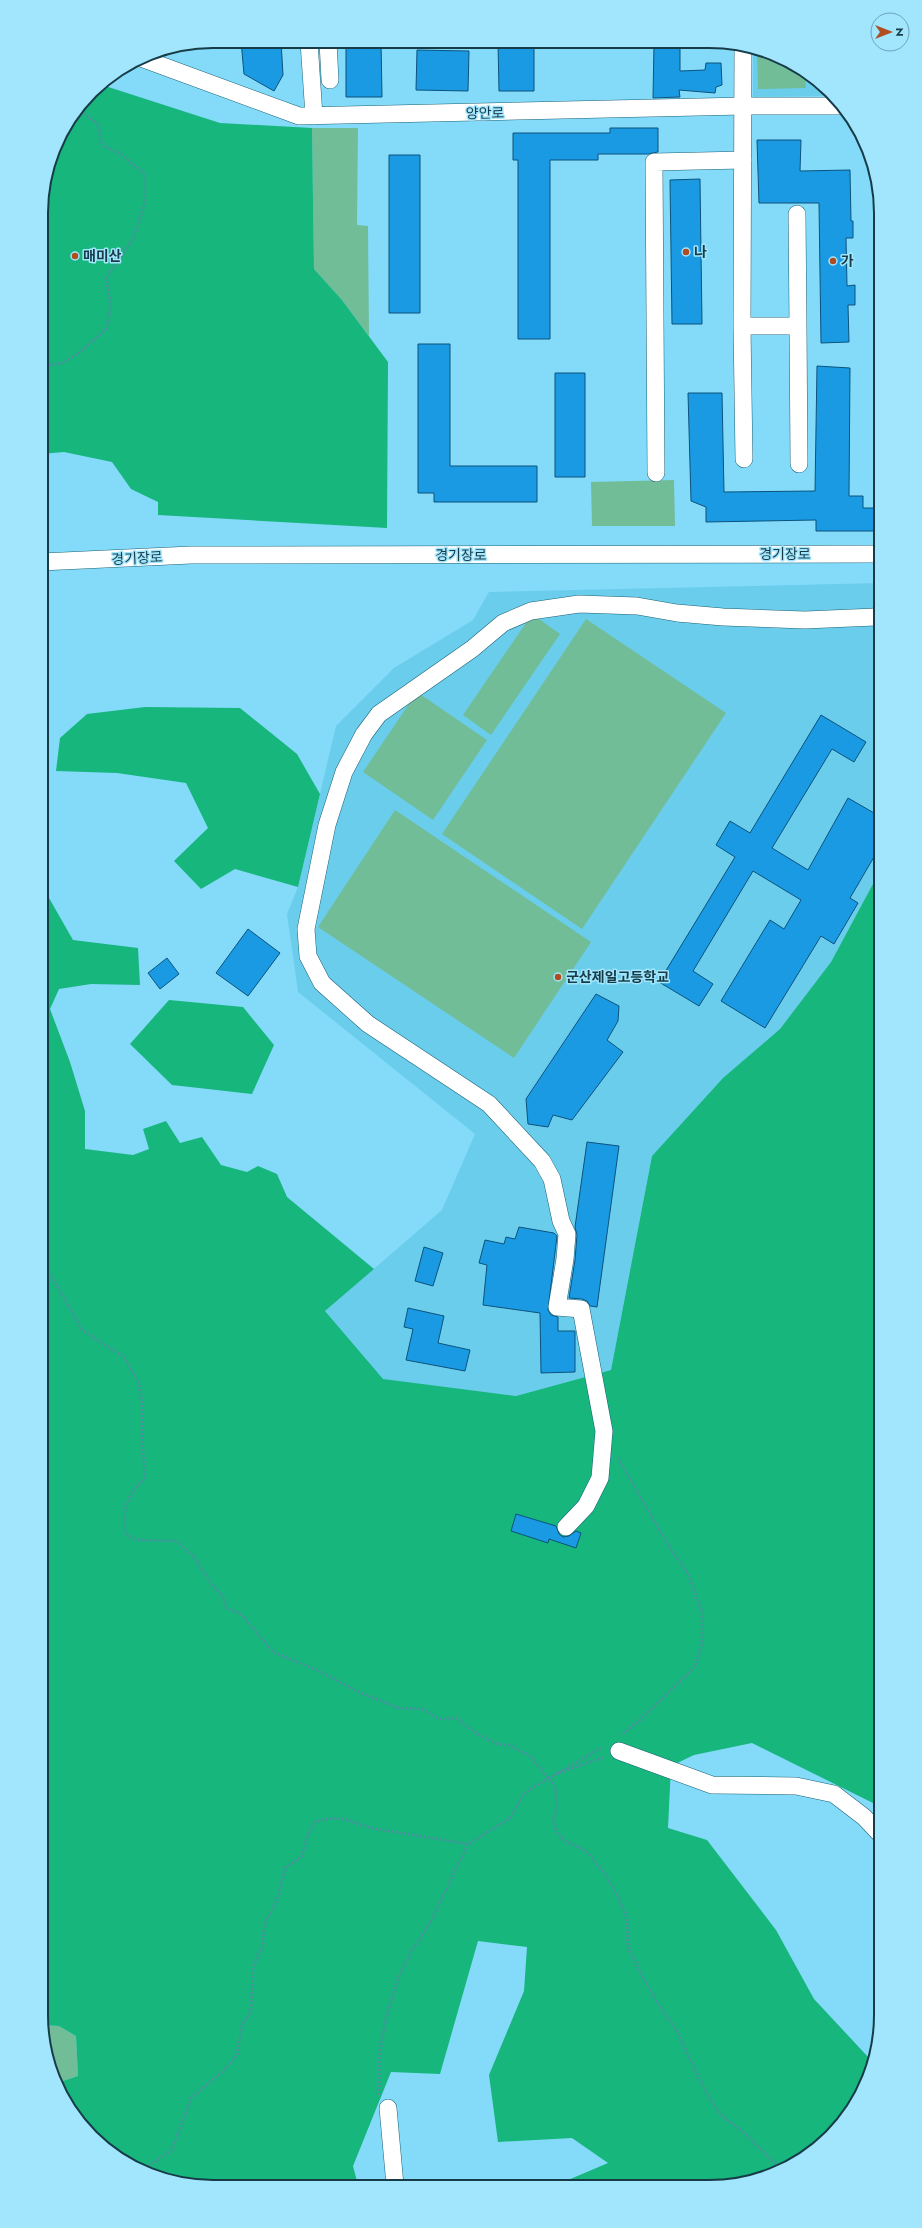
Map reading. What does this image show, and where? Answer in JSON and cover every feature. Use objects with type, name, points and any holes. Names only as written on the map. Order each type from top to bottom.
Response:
[{"type":"street","points":[[310,48],[314,116]]},
{"type":"street","points":[[328,48],[330,80]]},
{"type":"street","points":[[743,52],[742,326],[744,459]]},
{"type":"street","name":"양안로","points":[[150,61],[299,116],[744,106],[835,106]]},
{"type":"street","points":[[656,472],[654,162],[743,160]]},
{"type":"street","points":[[797,214],[799,464]]},
{"type":"street","points":[[742,326],[798,326]]},
{"type":"street","name":"경기장로","points":[[48,562],[191,555],[874,554]]},
{"type":"street","points":[[566,1527],[586,1506],[600,1478],[604,1431],[581,1309],[557,1307],[565,1259],[567,1234],[561,1221],[552,1179],[542,1161],[489,1104],[368,1024],[322,983],[308,956],[306,929],[328,825],[344,772],[364,734],[379,714],[472,649],[503,623],[531,611],[579,604],[636,606],[677,613],[723,617],[805,620],[861,619],[874,617]]},
{"type":"street","points":[[615,1745],[712,1785],[796,1786],[834,1794],[864,1817],[874,1828]]},
{"type":"street","points":[[388,2108],[395,2180]]},
{"type":"path","points":[[48,365],[62,363],[68,360],[79,353],[106,329],[111,307],[106,279],[133,239],[145,203],[144,173],[120,153],[102,145],[98,124],[82,112]]},
{"type":"path","points":[[48,1273],[82,1330],[124,1357],[139,1384],[142,1401],[142,1438],[145,1477],[130,1495],[123,1515],[126,1533],[136,1540],[177,1541],[195,1558],[211,1584],[223,1596],[225,1607],[242,1615],[273,1652],[317,1670],[361,1693],[398,1708],[422,1709],[439,1719],[457,1718],[474,1732],[497,1744],[508,1745],[529,1755],[555,1786],[557,1810],[553,1819],[557,1833],[565,1841],[586,1851],[607,1876],[627,1916],[628,1948],[651,1992],[677,2032],[709,2098],[723,2117],[742,2131],[777,2165]]},
{"type":"path","points":[[388,2108],[379,2099],[379,2058],[386,2018],[398,1978],[412,1950],[429,1925],[468,1844],[510,1818],[523,1795],[548,1777],[615,1745],[695,1667],[702,1643],[703,1615],[689,1576],[646,1508],[604,1431]]},
{"type":"path","points":[[548,1777],[615,1745]]},
{"type":"path","points":[[148,2166],[172,2150],[191,2098],[224,2071],[237,2055],[242,2025],[251,2011],[253,1967],[262,1948],[265,1924],[278,1897],[285,1868],[302,1856],[307,1837],[315,1822],[331,1817],[348,1819],[376,1829],[468,1844]]},
{"type":"shaded area","points":[[753,54],[791,70],[826,96],[753,97]]},
{"type":"shaded area","name":"군산제일고등학교","points":[[874,583],[874,882],[831,962],[780,1029],[723,1078],[652,1156],[611,1370],[516,1396],[383,1380],[325,1311],[442,1210],[475,1134],[298,992],[287,914],[298,887],[336,726],[394,668],[473,620],[489,592]]},
{"type":"green space","points":[[757,56],[782,65],[805,79],[806,88],[758,89]]},
{"type":"green space","points":[[107,87],[220,123],[312,128],[314,269],[342,300],[388,362],[387,528],[158,515],[158,502],[131,489],[112,462],[64,452],[48,453],[48,202],[51,181],[57,160],[65,140],[82,113],[96,96]]},
{"type":"green space","points":[[312,128],[358,128],[357,225],[368,226],[369,336],[342,300],[314,269]]},
{"type":"green space","points":[[674,480],[675,526],[592,526],[591,482]]},
{"type":"green space","points":[[532,614],[560,634],[491,735],[463,715]]},
{"type":"green space","points":[[586,619],[726,713],[582,929],[442,834]]},
{"type":"green space","points":[[417,692],[487,740],[433,820],[363,772]]},
{"type":"green space","points":[[145,707],[240,708],[297,754],[320,794],[298,887],[235,869],[201,889],[174,861],[208,828],[186,783],[117,773],[56,771],[60,738],[87,714]]},
{"type":"green space","points":[[395,810],[591,942],[514,1058],[318,927]]},
{"type":"green space","points":[[874,882],[874,1804],[752,1743],[694,1755],[671,1766],[668,1828],[707,1840],[776,1930],[814,1999],[868,2057],[857,2088],[852,2097],[826,2132],[809,2146],[782,2163],[752,2174],[720,2180],[568,2180],[608,2163],[572,2138],[498,2142],[489,2075],[524,1991],[527,1947],[478,1941],[440,2074],[391,2072],[353,2166],[357,2180],[202,2180],[181,2177],[160,2171],[131,2158],[96,2132],[76,2107],[62,2081],[78,2076],[76,2036],[59,2026],[48,2025],[48,896],[73,940],[138,948],[140,985],[91,984],[59,989],[50,1009],[70,1062],[85,1111],[85,1149],[133,1155],[149,1149],[143,1129],[166,1121],[180,1143],[202,1137],[221,1165],[247,1172],[258,1166],[277,1174],[287,1197],[374,1269],[325,1311],[383,1379],[516,1396],[611,1370],[652,1156],[723,1078],[780,1029],[831,962]]},
{"type":"green space","points":[[169,1000],[243,1007],[274,1045],[252,1094],[172,1085],[130,1044]]},
{"type":"green space","points":[[48,2025],[59,2026],[76,2036],[78,2076],[62,2081],[51,2047]]},
{"type":"building","points":[[242,48],[281,48],[283,75],[274,91],[244,74]]},
{"type":"building","points":[[346,48],[381,48],[382,97],[346,97]]},
{"type":"building","points":[[498,48],[534,48],[534,91],[499,91]]},
{"type":"building","points":[[654,48],[680,48],[680,71],[705,70],[706,63],[721,63],[722,85],[716,87],[715,93],[679,90],[680,97],[653,98]]},
{"type":"building","points":[[417,50],[469,51],[468,91],[416,90]]},
{"type":"building","points":[[610,128],[658,128],[658,152],[648,154],[598,154],[598,160],[550,160],[550,339],[518,339],[518,160],[513,160],[513,133],[610,133]]},
{"type":"building","name":"가","points":[[757,140],[801,140],[800,171],[850,170],[851,221],[853,221],[853,238],[846,238],[847,286],[855,285],[855,305],[848,305],[849,342],[821,343],[819,203],[759,203]]},
{"type":"building","points":[[389,155],[420,155],[420,313],[389,313]]},
{"type":"building","name":"나","points":[[700,179],[702,324],[672,324],[670,180]]},
{"type":"building","points":[[418,344],[450,344],[450,466],[537,466],[537,502],[434,502],[434,493],[418,493]]},
{"type":"building","points":[[817,366],[850,368],[849,496],[863,496],[863,508],[874,508],[874,531],[816,531],[816,520],[706,522],[706,507],[691,501],[688,393],[722,393],[724,492],[815,491]]},
{"type":"building","points":[[555,373],[585,373],[585,477],[555,477]]},
{"type":"building","points":[[821,715],[866,742],[854,762],[832,749],[772,848],[808,870],[848,798],[874,813],[874,857],[850,898],[858,903],[834,944],[821,936],[765,1028],[721,1001],[770,920],[784,929],[801,900],[753,871],[693,971],[713,984],[699,1006],[659,982],[735,857],[716,845],[730,821],[750,833]]},
{"type":"building","points":[[248,929],[280,953],[248,996],[216,973]]},
{"type":"building","points":[[167,958],[179,974],[160,989],[148,973]]},
{"type":"building","points":[[596,994],[619,1006],[618,1021],[607,1040],[623,1052],[572,1120],[553,1115],[548,1127],[528,1124],[526,1099]]},
{"type":"building","points":[[587,1142],[619,1146],[597,1307],[590,1306],[587,1301],[582,1299],[569,1298],[575,1260],[577,1235],[575,1227]]},
{"type":"building","points":[[519,1227],[554,1233],[557,1236],[548,1310],[551,1315],[558,1317],[558,1331],[575,1331],[575,1372],[541,1373],[540,1313],[483,1305],[487,1265],[479,1263],[485,1240],[504,1244],[506,1237],[515,1239]]},
{"type":"building","points":[[424,1247],[443,1253],[433,1286],[415,1281]]},
{"type":"building","points":[[408,1308],[444,1316],[438,1343],[470,1350],[465,1371],[406,1360],[413,1329],[404,1327]]},
{"type":"building","points":[[516,1514],[556,1526],[559,1534],[563,1537],[569,1536],[576,1531],[581,1533],[576,1548],[549,1539],[548,1543],[511,1531]]},
{"type":"place","name":"나","points":[[686,252]]},
{"type":"place","name":"매미산","points":[[75,256]]},
{"type":"place","name":"가","points":[[833,261]]},
{"type":"place","name":"군산제일고등학교","points":[[558,977]]}]
